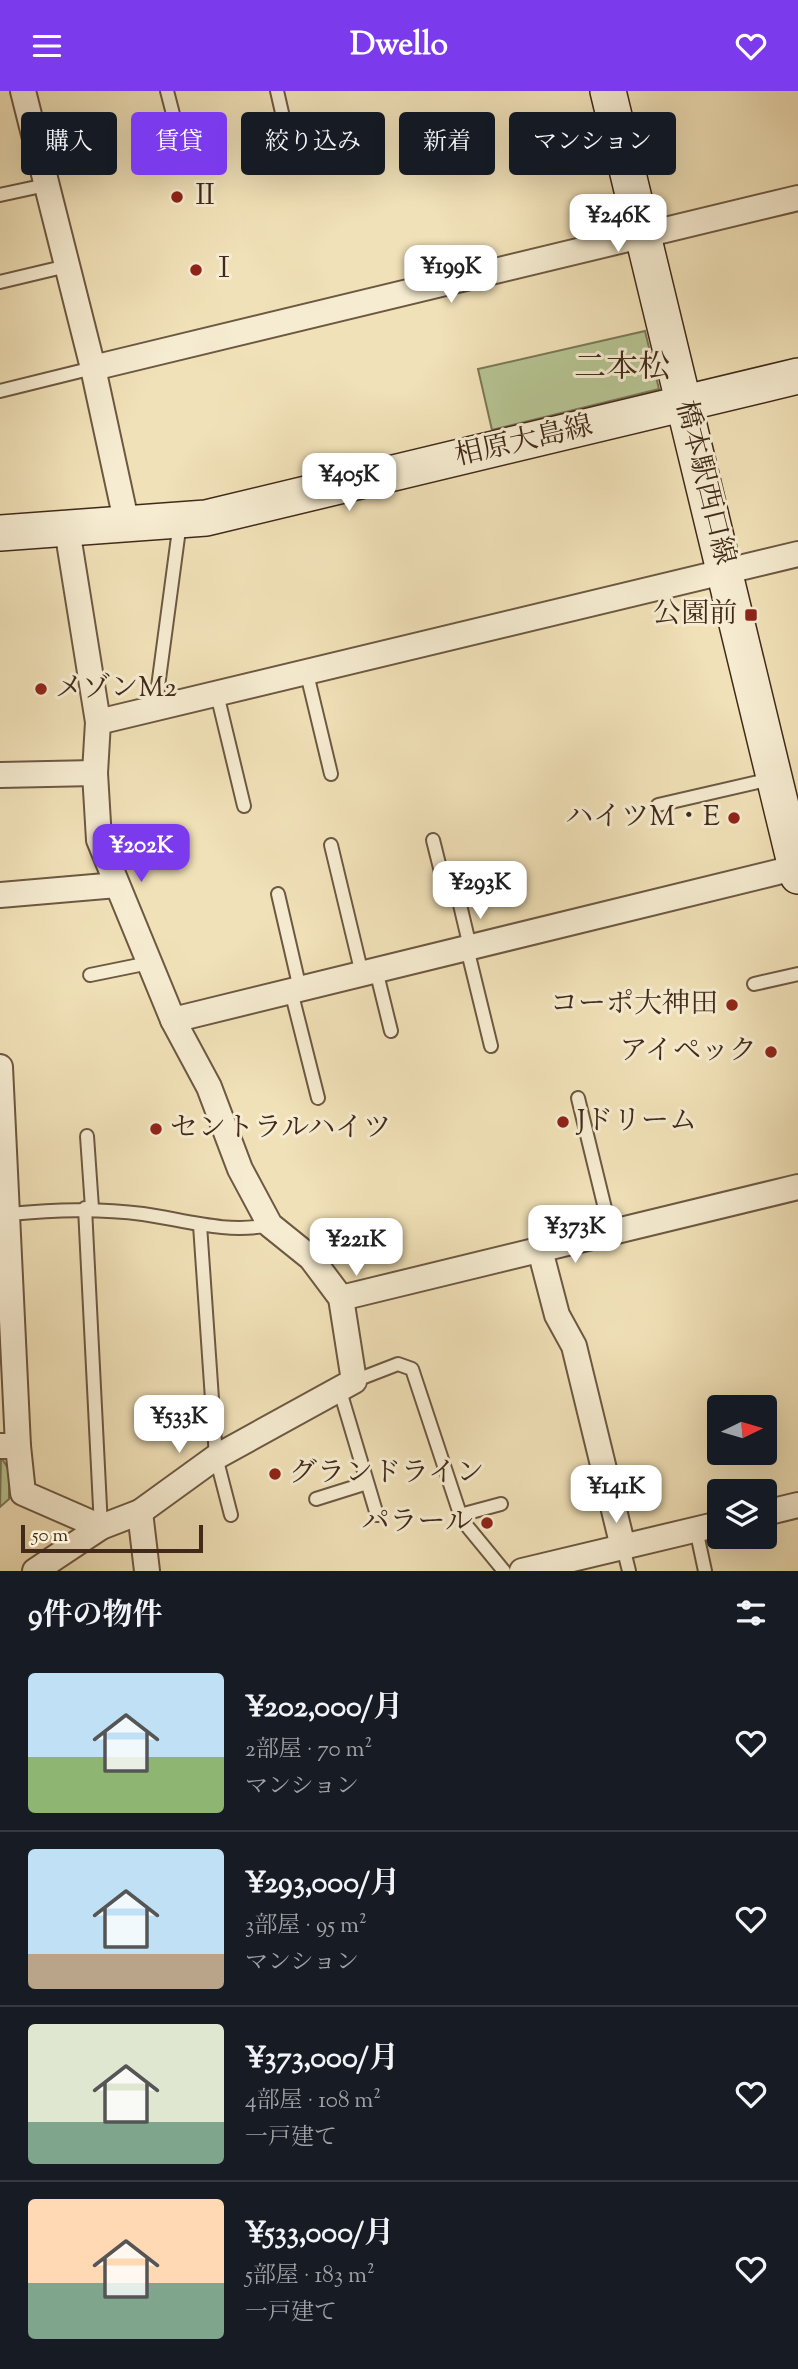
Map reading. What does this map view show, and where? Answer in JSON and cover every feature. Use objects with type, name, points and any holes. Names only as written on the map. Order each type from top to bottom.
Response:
[{"type":"street","points":[[23,91],[93,368],[127,525]]},
{"type":"street","name":"橋本駅西口線","points":[[608,91],[797,870]]},
{"type":"street","points":[[93,368],[798,198]]},
{"type":"street","name":"相原大島線","points":[[0,533],[180,522],[246,509],[798,376]]},
{"type":"street","points":[[39,1569],[101,1527],[139,1512],[216,1457],[347,1386],[341,1298],[311,1258],[270,1225],[240,1169],[209,1087],[173,1020],[99,840],[95,773],[98,722],[67,529]]},
{"type":"street","points":[[98,722],[307,674],[798,554]]},
{"type":"street","points":[[0,775],[95,773]]},
{"type":"street","points":[[173,1020],[797,870]]},
{"type":"street","points":[[0,895],[117,885]]},
{"type":"street","points":[[0,1067],[9,1214],[9,1446],[23,1493],[101,1527]]},
{"type":"street","points":[[341,1298],[798,1187]]},
{"type":"street","points":[[540,1250],[557,1315],[574,1346],[623,1547]]},
{"type":"street","points":[[777,1510],[798,1505]]},
{"type":"street","points":[[139,1512],[147,1571]]},
{"type":"street","points":[[522,1571],[707,1526]]},
{"type":"lane","points":[[167,91],[172,112]]},
{"type":"lane","points":[[276,91],[282,112]]},
{"type":"lane","points":[[0,195],[46,185]]},
{"type":"lane","points":[[0,282],[66,265]]},
{"type":"lane","points":[[0,391],[93,368]]},
{"type":"lane","points":[[155,709],[180,522]]},
{"type":"lane","points":[[307,674],[331,774]]},
{"type":"lane","points":[[217,694],[244,806]]},
{"type":"lane","points":[[658,805],[775,778]]},
{"type":"lane","points":[[433,840],[443,880],[457,892],[491,1046]]},
{"type":"lane","points":[[331,845],[369,972],[391,1031]]},
{"type":"lane","points":[[278,894],[318,1098]]},
{"type":"lane","points":[[90,975],[149,963]]},
{"type":"lane","points":[[754,984],[798,974]]},
{"type":"lane","points":[[578,1098],[611,1233]]},
{"type":"lane","points":[[87,1136],[101,1527]]},
{"type":"lane","points":[[9,1214],[89,1208],[200,1225],[252,1229],[270,1225]]},
{"type":"lane","points":[[200,1225],[216,1457],[231,1515]]},
{"type":"lane","points":[[377,1515],[367,1483],[347,1386],[398,1364],[412,1369],[460,1515],[504,1571]]},
{"type":"lane","points":[[316,1499],[367,1483]]},
{"type":"lane","points":[[460,1515],[501,1504]]},
{"type":"lane","points":[[705,1571],[707,1541]]},
{"type":"lane","points":[[623,1547],[629,1571]]},
{"type":"green space","points":[[645,331],[659,389],[492,430],[478,369]]},
{"type":"green space","points":[[1,1457],[9,1470],[9,1499],[0,1507]]},
{"type":"place","name":"Ⅱ","points":[[177,197]]},
{"type":"place","name":"Ⅰ","points":[[196,270]]},
{"type":"place","name":"公園前","points":[[751,615]]},
{"type":"place","name":"メゾンM2","points":[[41,689]]},
{"type":"place","name":"ハイツM・E","points":[[734,818]]},
{"type":"place","name":"コーポ大神田","points":[[732,1005]]},
{"type":"place","name":"アイペック","points":[[771,1052]]},
{"type":"place","name":"Jドリーム","points":[[563,1122]]},
{"type":"place","name":"セントラルハイツ","points":[[156,1129]]},
{"type":"place","name":"グランドライン","points":[[275,1474]]},
{"type":"place","name":"パラール","points":[[487,1523]]},
{"type":"district","name":"二本松","points":[[622,369]]}]
